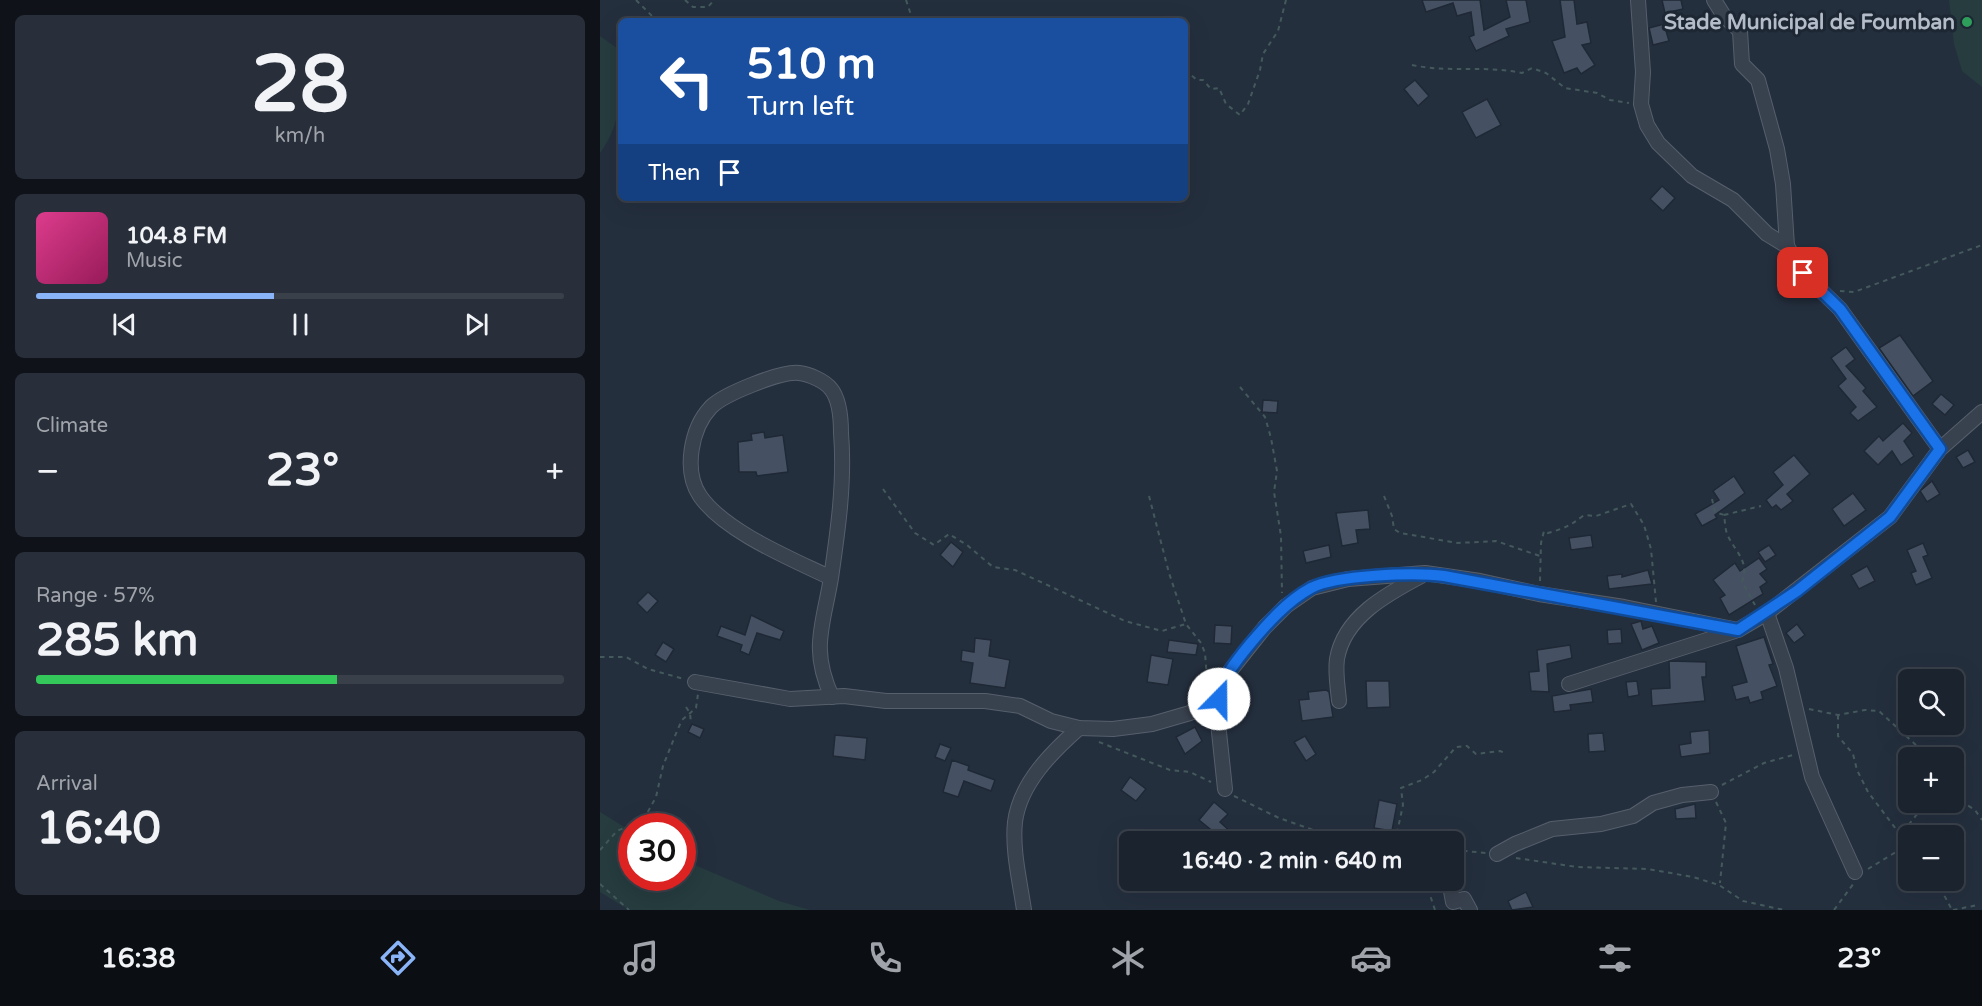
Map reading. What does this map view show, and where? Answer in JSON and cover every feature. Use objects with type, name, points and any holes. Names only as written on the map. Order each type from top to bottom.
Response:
[{"type":"street","points":[[1638,0],[1643,72],[1641,104],[1647,125],[1658,143],[1692,176],[1733,200],[1767,234],[1786,246],[1803,273],[1840,309],[1940,449]]},
{"type":"street","points":[[1713,0],[1724,16],[1740,31],[1742,64],[1758,80],[1784,184],[1786,246]]},
{"type":"street","points":[[831,578],[736,528],[700,496],[692,478],[693,443],[704,416],[724,397],[785,374],[799,373],[816,378],[831,389],[840,419],[843,460],[831,578],[819,642],[820,667],[832,697]]},
{"type":"street","points":[[1569,684],[1701,644],[1738,630],[1767,613],[1890,517],[1940,449],[1982,412]]},
{"type":"street","points":[[1339,701],[1337,660],[1342,643],[1351,628],[1380,599],[1425,573]]},
{"type":"street","points":[[696,682],[790,699],[832,697],[985,701],[1020,706],[1051,721],[1079,728],[1113,729],[1172,719],[1203,705],[1221,685],[1246,649],[1286,606],[1312,588],[1327,583],[1425,573],[1480,581],[1738,630]]},
{"type":"street","points":[[1767,613],[1782,651],[1797,707],[1804,751],[1816,787],[1855,872]]},
{"type":"street","points":[[1221,685],[1217,713],[1225,789]]},
{"type":"street","points":[[1023,910],[1015,843],[1015,821],[1021,802],[1043,762],[1079,728]]},
{"type":"street","points":[[1497,854],[1552,829],[1601,824],[1633,816],[1653,803],[1682,795],[1711,792]]},
{"type":"street","points":[[1452,891],[1454,902],[1464,899],[1470,910]]},
{"type":"path","points":[[636,0],[654,18]]},
{"type":"path","points":[[685,0],[693,7],[708,7],[714,0]]},
{"type":"path","points":[[906,0],[912,18]]},
{"type":"path","points":[[1188,72],[1197,80],[1203,80],[1211,89],[1219,88],[1226,104],[1240,115],[1248,104],[1263,54],[1278,31],[1286,0]]},
{"type":"path","points":[[1412,65],[1454,70],[1503,69],[1522,73],[1532,68],[1546,73],[1565,88],[1597,93],[1610,100],[1641,104]]},
{"type":"path","points":[[1822,290],[1854,292],[1982,245]]},
{"type":"path","points":[[1240,387],[1265,417],[1271,438],[1277,471],[1274,492],[1281,536],[1282,594],[1286,600],[1286,606]]},
{"type":"path","points":[[883,489],[915,533],[934,545],[949,534],[967,545],[993,567],[1015,570],[1125,621],[1162,631],[1186,624]]},
{"type":"path","points":[[1149,496],[1169,573],[1186,624],[1201,643],[1205,653],[1206,678],[1221,685]]},
{"type":"path","points":[[1384,496],[1394,529],[1400,533],[1458,543],[1496,541],[1540,556]]},
{"type":"path","points":[[1712,499],[1715,512],[1724,515],[1761,506]]},
{"type":"path","points":[[1539,594],[1540,556],[1544,531],[1548,533],[1562,529],[1574,525],[1584,515],[1596,516],[1631,504],[1644,525],[1651,549],[1657,596],[1654,614]]},
{"type":"path","points":[[1724,515],[1726,532],[1743,561],[1746,571],[1742,582],[1758,609],[1767,613]]},
{"type":"path","points":[[600,657],[626,657],[648,669],[696,682],[699,700],[682,720],[663,766],[656,797],[644,819],[617,831],[600,850]]},
{"type":"path","points":[[686,707],[690,713],[691,723]]},
{"type":"path","points":[[1797,707],[1838,715],[1865,710],[1879,711],[1918,747]]},
{"type":"path","points":[[1838,715],[1838,736],[1852,754],[1868,792],[1898,833]]},
{"type":"path","points":[[1397,831],[1403,805],[1401,788],[1422,780],[1434,772],[1456,747],[1467,746],[1476,754],[1500,751],[1505,753]]},
{"type":"path","points":[[1719,885],[1726,823],[1711,792],[1764,763],[1804,751]]},
{"type":"path","points":[[1964,803],[1976,810],[1982,820]]},
{"type":"path","points":[[1908,825],[1918,813]]},
{"type":"path","points":[[1834,910],[1854,884],[1855,872],[1865,871],[1896,852],[1898,847]]},
{"type":"path","points":[[1464,851],[1577,867],[1648,869],[1719,885],[1743,901],[1784,910]]},
{"type":"path","points":[[600,884],[629,910]]},
{"type":"path","points":[[1429,891],[1435,910]]},
{"type":"path","points":[[1942,891],[1953,910],[1978,905]]},
{"type":"green space","name":"Stade Municipal de Foumban","points":[[1949,0],[1982,0],[1982,87],[1962,71],[1954,44]]},
{"type":"green space","points":[[600,36],[618,49],[618,110],[608,141],[600,153]]},
{"type":"green space","points":[[600,812],[618,823],[618,891],[696,891],[696,866],[779,901],[810,910],[629,910],[600,892]]},
{"type":"building","points":[[1422,0],[1480,0],[1484,30],[1510,17],[1506,0],[1526,0],[1530,22],[1506,29],[1509,36],[1476,51],[1469,37],[1474,35],[1471,12],[1457,16],[1453,3],[1426,12]]},
{"type":"building","points":[[1560,0],[1574,0],[1577,24],[1587,22],[1591,43],[1582,45],[1595,65],[1581,74],[1577,68],[1564,73],[1552,41],[1565,37]]},
{"type":"building","points":[[1662,0],[1681,0],[1683,9],[1665,13]]},
{"type":"building","points":[[1664,24],[1669,41],[1653,45],[1649,28]]},
{"type":"building","points":[[1415,80],[1429,96],[1418,106],[1404,89]]},
{"type":"building","points":[[1487,99],[1501,125],[1476,138],[1462,112]]},
{"type":"building","points":[[1662,186],[1675,198],[1663,211],[1650,199]]},
{"type":"building","points":[[1900,335],[1933,381],[1913,396],[1879,348]]},
{"type":"building","points":[[1846,347],[1855,359],[1846,366],[1866,388],[1863,391],[1877,407],[1858,421],[1850,413],[1856,407],[1838,386],[1846,379],[1831,358]]},
{"type":"building","points":[[1941,394],[1954,405],[1945,415],[1932,404]]},
{"type":"building","points":[[1263,400],[1278,401],[1277,413],[1262,412]]},
{"type":"building","points":[[1903,423],[1912,433],[1904,441],[1914,456],[1901,465],[1892,451],[1878,465],[1864,451],[1879,436],[1883,441]]},
{"type":"building","points":[[764,432],[765,438],[783,435],[788,472],[757,476],[756,472],[739,472],[738,442],[752,440],[751,434]]},
{"type":"building","points":[[1968,450],[1975,462],[1963,468],[1956,457]]},
{"type":"building","points":[[1794,455],[1810,474],[1787,494],[1793,501],[1781,510],[1776,505],[1772,508],[1766,500],[1783,485],[1773,472]]},
{"type":"building","points":[[1734,476],[1745,493],[1715,515],[1717,518],[1702,526],[1695,514],[1719,500],[1713,491]]},
{"type":"building","points":[[1932,481],[1940,494],[1927,502],[1920,491]]},
{"type":"building","points":[[1853,493],[1866,510],[1844,526],[1832,509]]},
{"type":"building","points":[[1368,510],[1370,529],[1356,530],[1358,543],[1342,546],[1336,513]]},
{"type":"building","points":[[1591,535],[1593,547],[1571,550],[1569,538]]},
{"type":"building","points":[[951,542],[963,552],[953,567],[940,555]]},
{"type":"building","points":[[1923,543],[1928,555],[1923,557],[1932,578],[1916,585],[1911,573],[1916,571],[1907,550]]},
{"type":"building","points":[[1329,545],[1331,557],[1306,563],[1303,551]]},
{"type":"building","points":[[1769,545],[1776,555],[1765,562],[1758,552]]},
{"type":"building","points":[[1759,558],[1767,569],[1760,574],[1767,582],[1760,587],[1763,594],[1729,615],[1720,598],[1725,595],[1713,580],[1735,563],[1740,571]]},
{"type":"building","points":[[1867,566],[1875,581],[1859,589],[1851,575]]},
{"type":"building","points":[[1648,570],[1652,584],[1609,589],[1607,576],[1622,574],[1622,577]]},
{"type":"building","points":[[648,592],[658,601],[647,613],[637,603]]},
{"type":"building","points":[[751,615],[784,631],[780,640],[757,633],[749,655],[740,651],[742,645],[717,636],[721,626],[745,635]]},
{"type":"building","points":[[1641,621],[1643,629],[1652,626],[1659,643],[1642,650],[1631,624]]},
{"type":"building","points":[[1797,624],[1805,635],[1794,643],[1786,633]]},
{"type":"building","points":[[1215,625],[1232,626],[1231,644],[1214,643]]},
{"type":"building","points":[[1621,629],[1622,643],[1608,644],[1607,630]]},
{"type":"building","points":[[1764,637],[1773,664],[1769,665],[1777,686],[1761,692],[1763,699],[1750,703],[1748,697],[1736,700],[1732,686],[1747,682],[1736,646]]},
{"type":"building","points":[[975,638],[991,640],[989,656],[1010,660],[1005,688],[970,683],[973,663],[961,661],[962,650],[974,652]]},
{"type":"building","points":[[1169,640],[1198,644],[1196,655],[1167,652]]},
{"type":"building","points":[[663,642],[674,649],[666,662],[655,655]]},
{"type":"building","points":[[1570,645],[1572,658],[1547,664],[1549,692],[1531,691],[1529,672],[1539,671],[1537,650]]},
{"type":"building","points":[[1151,655],[1173,659],[1168,685],[1147,682]]},
{"type":"building","points":[[1669,661],[1706,662],[1706,677],[1702,677],[1705,701],[1652,706],[1651,689],[1670,688]]},
{"type":"building","points":[[1366,681],[1389,681],[1390,707],[1367,708]]},
{"type":"building","points":[[1637,681],[1639,695],[1628,697],[1626,682]]},
{"type":"building","points":[[1591,689],[1593,702],[1570,705],[1571,710],[1554,712],[1552,696]]},
{"type":"building","points":[[1326,690],[1329,692],[1333,717],[1302,721],[1299,700],[1309,699],[1308,692]]},
{"type":"building","points":[[692,724],[704,729],[700,738],[688,732]]},
{"type":"building","points":[[1195,727],[1202,741],[1185,754],[1176,737]]},
{"type":"building","points":[[1709,730],[1710,753],[1681,757],[1679,745],[1691,743],[1690,732]]},
{"type":"building","points":[[1603,733],[1605,751],[1589,752],[1588,734]]},
{"type":"building","points":[[835,735],[867,738],[865,760],[833,756]]},
{"type":"building","points":[[1305,736],[1316,754],[1306,761],[1294,742]]},
{"type":"building","points":[[940,744],[951,748],[945,761],[935,757]]},
{"type":"building","points":[[952,760],[969,766],[968,770],[995,780],[991,791],[964,781],[958,797],[943,792]]},
{"type":"building","points":[[1130,777],[1146,789],[1136,801],[1121,790]]},
{"type":"building","points":[[1379,800],[1397,804],[1392,831],[1374,828]]},
{"type":"building","points":[[1214,802],[1228,814],[1220,822],[1230,831],[1213,831],[1199,820]]},
{"type":"building","points":[[1695,804],[1696,818],[1676,819],[1675,809]]},
{"type":"building","points":[[1526,892],[1533,907],[1512,910],[1508,901]]},
{"type":"place","name":"Stade Municipal de Foumban","points":[[1967,22]]},
{"type":"route","points":[[1219,699],[1221,685],[1240,657],[1286,606],[1312,588],[1348,579],[1425,573],[1624,607],[1738,630],[1767,613],[1828,568],[1890,517],[1940,449],[1840,309],[1803,273]]}]
